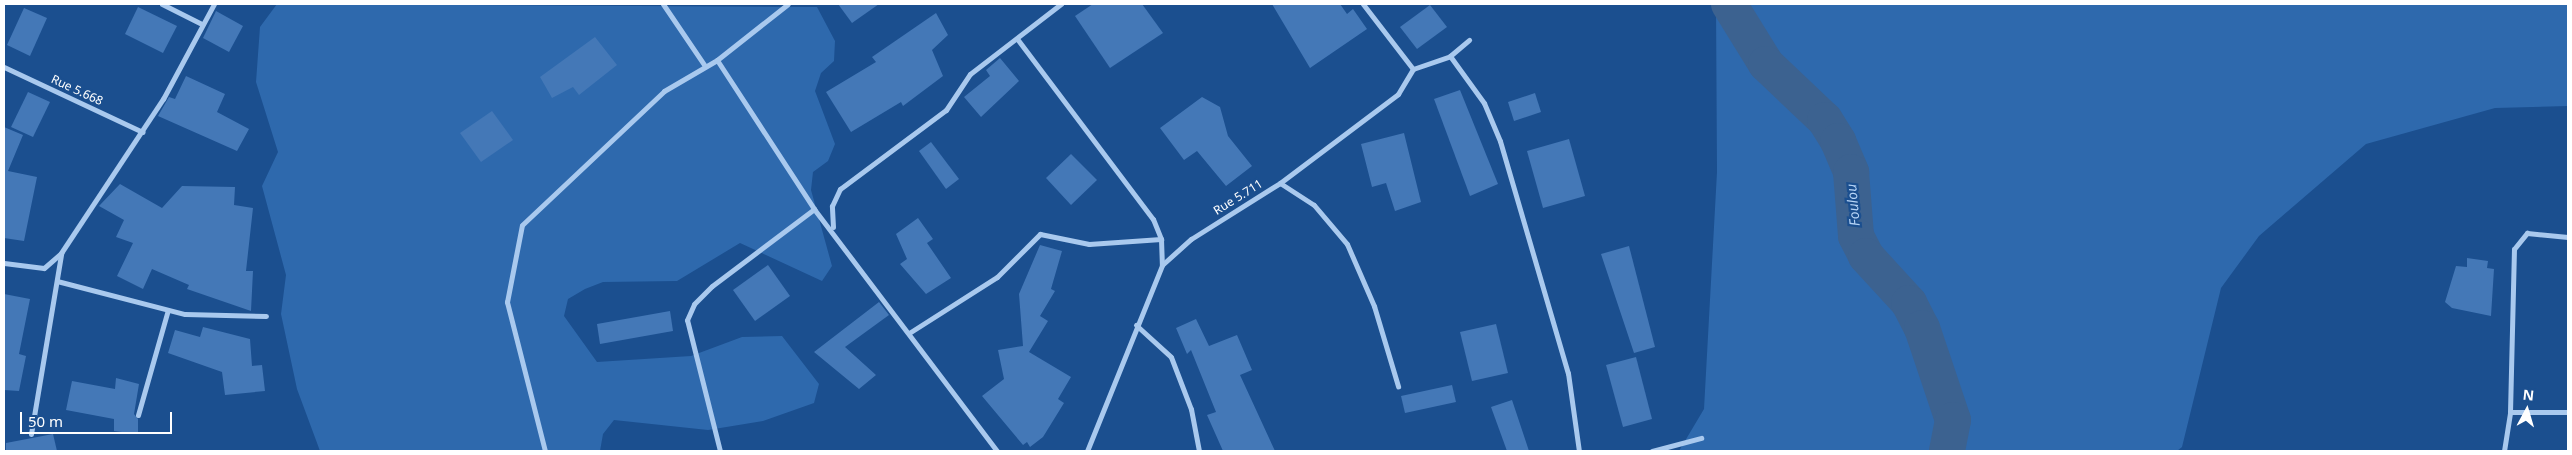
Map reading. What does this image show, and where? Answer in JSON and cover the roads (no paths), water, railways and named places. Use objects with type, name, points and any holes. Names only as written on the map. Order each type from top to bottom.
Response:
[{"type":"street","points":[[162,4],[202,24]]},
{"type":"street","points":[[4,263],[44,268],[61,253],[142,132],[214,4]]},
{"type":"street","points":[[664,4],[705,66]]},
{"type":"street","points":[[545,451],[507,302],[522,225],[664,91],[717,60],[788,4]]},
{"type":"street","points":[[833,228],[832,206],[840,189],[946,110],[970,74],[1018,40],[1061,4]]},
{"type":"street","points":[[1363,4],[1413,69],[1450,56],[1469,40]]},
{"type":"street","points":[[1018,40],[1153,219],[1161,238],[1162,265]]},
{"type":"street","points":[[1450,56],[1484,103],[1500,141],[1568,373],[1579,451]]},
{"type":"street","points":[[717,60],[814,208],[833,228],[997,451]]},
{"type":"street","name":"Rue 5.668","points":[[4,67],[142,132]]},
{"type":"street","name":"Rue 5.711","points":[[1087,451],[1136,325],[1162,265],[1191,239],[1280,182],[1398,94],[1413,69]]},
{"type":"street","points":[[1280,182],[1314,206],[1347,244],[1374,306],[1398,386]]},
{"type":"street","points":[[720,451],[687,320],[694,304],[712,286],[814,208]]},
{"type":"street","points":[[2504,451],[2510,412],[2514,249],[2527,233],[2568,236]]},
{"type":"street","points":[[909,333],[997,277],[1040,234],[1089,244],[1161,238]]},
{"type":"street","points":[[31,434],[61,253]]},
{"type":"street","points":[[57,281],[168,310],[266,316]]},
{"type":"street","points":[[138,415],[168,310]]},
{"type":"street","points":[[1136,325],[1160,342],[1175,364],[1191,408],[1199,451]]},
{"type":"street","points":[[2510,412],[2568,412]]},
{"type":"street","points":[[1652,451],[1701,438]]},
{"type":"waterway","name":"Foulou","points":[[1729,4],[1766,64],[1825,120],[1838,141],[1851,172],[1856,236],[1866,256],[1909,303],[1922,328],[1953,420],[1947,451]]}]
